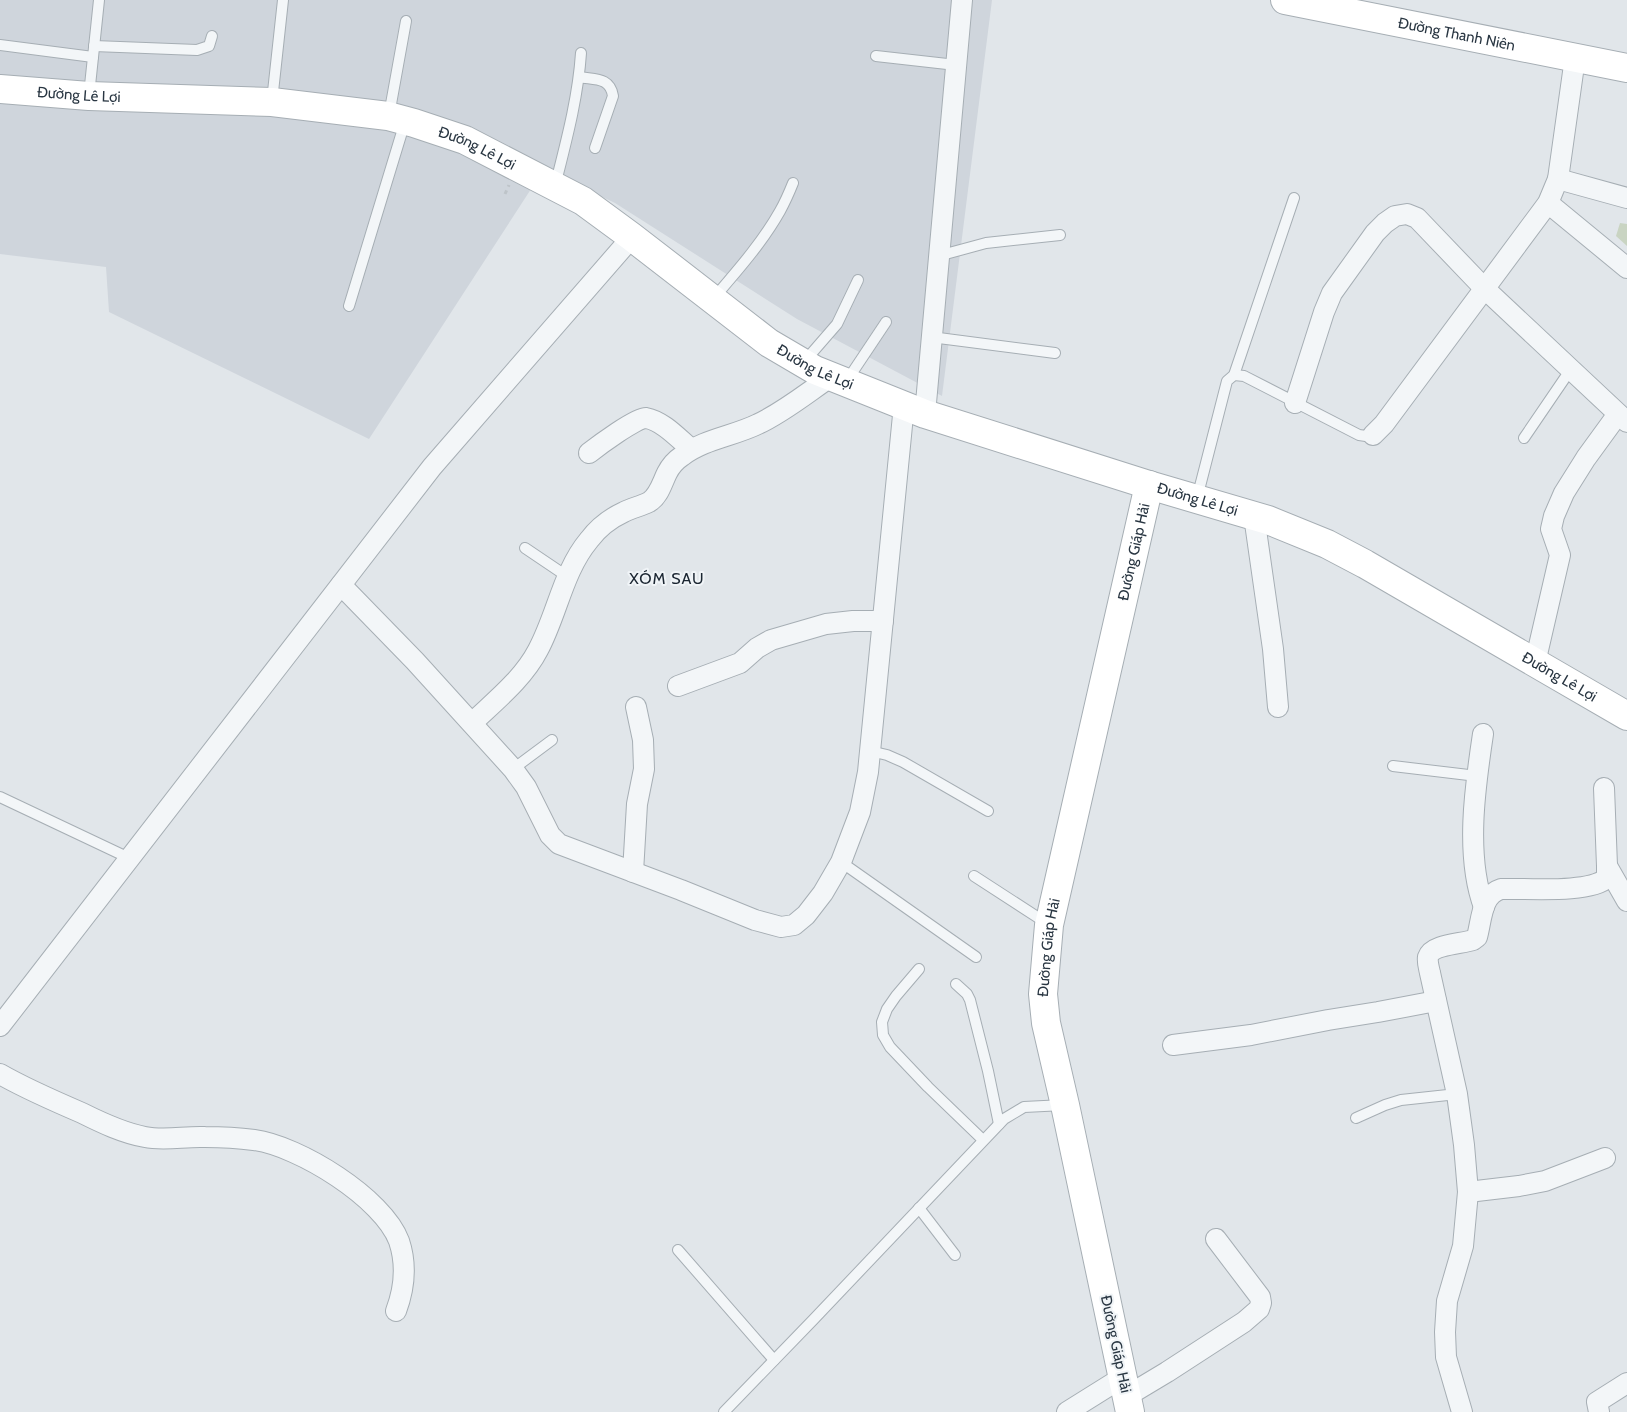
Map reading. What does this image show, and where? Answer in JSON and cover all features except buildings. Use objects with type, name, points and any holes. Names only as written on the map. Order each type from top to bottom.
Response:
[{"type":"main road","name":"Đường Thanh Niên","points":[[1285,0],[1627,68]]},
{"type":"main road","name":"Đường Lê Lợi","points":[[0,89],[89,96],[272,102],[397,118],[465,140],[583,202],[632,237],[769,343],[804,363],[839,380],[914,409],[1149,485],[1268,520],[1327,544],[1627,716]]},
{"type":"main road","name":"Đường Giáp Hải","points":[[1126,1395],[1046,1022],[1043,994],[1048,925],[1149,485]]},
{"type":"street","points":[[341,585],[513,769],[526,787],[542,821],[554,840],[566,847],[755,920],[781,927],[794,925],[806,915],[823,892],[841,862],[860,812],[868,772],[882,620],[914,409],[931,337],[962,0]]},
{"type":"street","points":[[1372,434],[1384,424],[1548,203],[1558,179],[1575,58]]},
{"type":"street","points":[[1558,179],[1627,198]]},
{"type":"street","points":[[1548,203],[1627,268]]},
{"type":"street","points":[[1295,403],[1324,312],[1332,293],[1375,233],[1395,216],[1407,214],[1417,218],[1484,288],[1622,418],[1586,458],[1564,493],[1554,516],[1552,529],[1560,555],[1535,663]]},
{"type":"street","points":[[0,1026],[432,466],[632,237]]},
{"type":"street","points":[[472,723],[509,688],[528,666],[538,650],[578,556],[588,540],[605,524],[624,512],[653,498],[668,471],[682,456],[692,449],[718,438],[738,433],[771,418],[839,380]]},
{"type":"street","points":[[589,453],[640,418],[645,418],[664,427],[692,449]]},
{"type":"street","points":[[1254,516],[1273,649],[1278,707]]},
{"type":"street","points":[[678,686],[740,663],[757,648],[770,640],[826,624],[882,620]]},
{"type":"street","points":[[633,872],[637,804],[644,769],[643,740],[636,707]]},
{"type":"street","points":[[1483,734],[1477,776],[1473,853],[1478,893],[1484,907]]},
{"type":"street","points":[[1462,1412],[1446,1358],[1445,1332],[1448,1301],[1463,1246],[1468,1192],[1457,1094],[1430,973],[1428,955],[1437,948],[1473,940],[1477,937],[1484,907],[1489,896],[1494,891],[1501,889],[1568,889],[1598,884],[1606,878],[1608,866],[1604,788]]},
{"type":"street","points":[[1608,866],[1627,901]]},
{"type":"street","points":[[1173,1045],[1252,1036],[1328,1020],[1436,1001]]},
{"type":"street","points":[[0,1074],[109,1126],[145,1137],[168,1139],[205,1137],[256,1140],[284,1148],[329,1171],[354,1189],[374,1207],[388,1221],[398,1240],[403,1257],[405,1277],[402,1296],[396,1310]]},
{"type":"street","points":[[1468,1192],[1545,1181],[1605,1158]]},
{"type":"street","points":[[1066,1412],[1126,1395],[1217,1340],[1244,1322],[1259,1309],[1260,1297],[1216,1240]]},
{"type":"street","points":[[1599,1412],[1597,1402],[1627,1384]]},
{"type":"lane","points":[[89,96],[99,0]]},
{"type":"lane","points":[[272,102],[283,0]]},
{"type":"lane","points":[[349,306],[397,118],[406,21]]},
{"type":"lane","points":[[0,45],[94,52],[197,50],[209,46],[212,36]]},
{"type":"lane","points":[[555,187],[574,109],[581,52]]},
{"type":"lane","points":[[876,56],[956,65]]},
{"type":"lane","points":[[579,77],[605,81],[612,90],[613,96],[595,148]]},
{"type":"lane","points":[[713,299],[765,235],[793,183]]},
{"type":"lane","points":[[1197,499],[1227,382],[1234,376],[1294,198]]},
{"type":"lane","points":[[938,256],[986,243],[1060,235]]},
{"type":"lane","points":[[804,363],[837,324],[858,280]]},
{"type":"lane","points":[[839,380],[886,322]]},
{"type":"lane","points":[[931,337],[1055,353]]},
{"type":"lane","points":[[1524,438],[1571,370]]},
{"type":"lane","points":[[1234,376],[1244,376],[1358,435],[1366,436],[1372,434]]},
{"type":"lane","points":[[525,548],[568,577]]},
{"type":"lane","points":[[513,769],[552,740]]},
{"type":"lane","points":[[870,751],[887,755],[903,762],[988,811]]},
{"type":"lane","points":[[1393,766],[1477,776]]},
{"type":"lane","points":[[0,797],[129,858]]},
{"type":"lane","points":[[841,862],[976,958]]},
{"type":"lane","points":[[974,876],[1048,925]]},
{"type":"lane","points":[[919,969],[887,1009],[882,1022],[883,1035],[890,1047],[928,1088],[983,1140]]},
{"type":"lane","points":[[956,984],[970,1000],[999,1124]]},
{"type":"lane","points":[[1356,1118],[1401,1100],[1457,1094]]},
{"type":"lane","points":[[724,1412],[999,1124],[1024,1107],[1065,1105]]},
{"type":"lane","points":[[919,1208],[955,1255]]},
{"type":"lane","points":[[678,1250],[774,1360]]},
{"type":"shaded area","points":[[0,0],[992,0],[942,396],[797,319],[615,203],[544,169],[369,439],[109,312],[106,267],[0,254]]},
{"type":"green space","points":[[1620,223],[1627,224],[1627,246],[1616,236]]},
{"type":"district","name":"XÓM SAU","points":[[667,578]]}]
